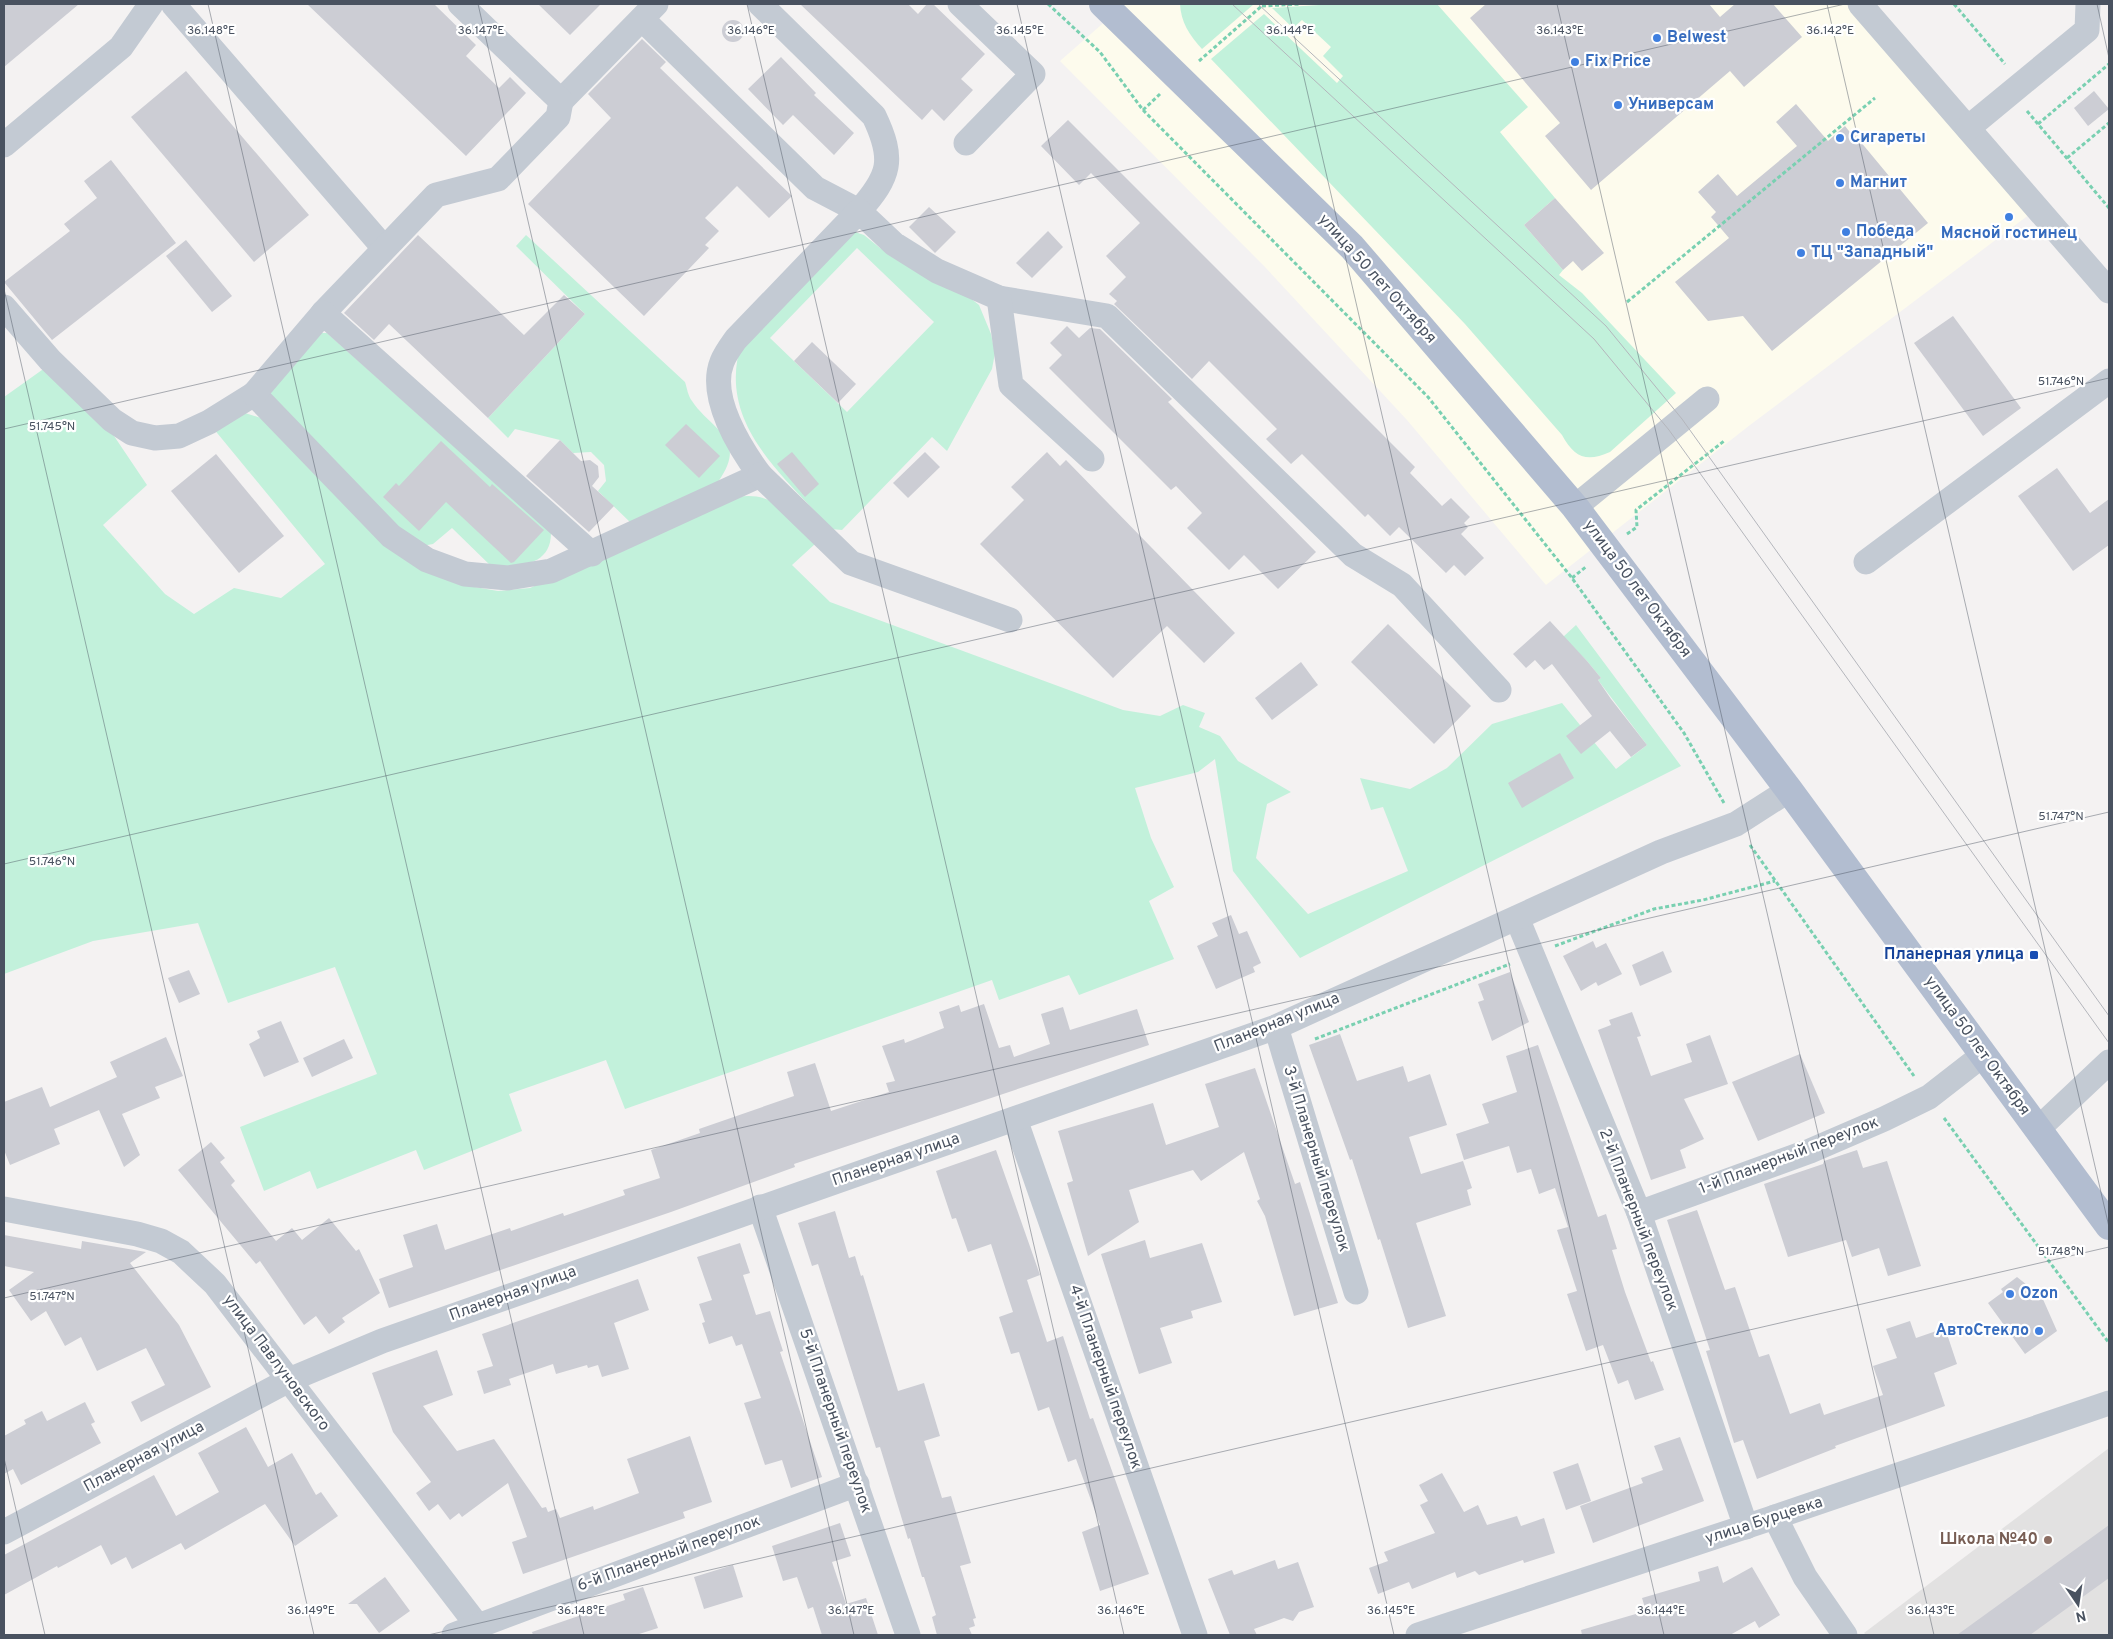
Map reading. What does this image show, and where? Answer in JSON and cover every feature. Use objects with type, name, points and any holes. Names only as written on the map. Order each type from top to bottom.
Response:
[{"type":"main road","name":"улица 50 лет Октября","points":[[1111,6],[1352,247],[1575,507],[1789,790],[2109,1226]]},
{"type":"street","points":[[4,145],[121,47],[151,4]]},
{"type":"street","points":[[173,4],[384,248]]},
{"type":"street","points":[[460,4],[561,101]]},
{"type":"street","points":[[760,4],[874,116],[886,140],[888,162],[879,189],[736,339],[721,363],[719,386],[726,416],[741,449],[760,475],[851,563],[1010,620]]},
{"type":"street","points":[[960,4],[1033,74],[966,143]]},
{"type":"street","points":[[1860,4],[2109,291]]},
{"type":"street","points":[[1968,128],[2087,30],[2088,4]]},
{"type":"street","points":[[4,308],[50,360],[112,420],[132,433],[155,438],[179,436],[209,422],[254,394],[323,313],[436,195],[498,179],[558,117],[561,101],[649,11],[815,188],[859,212],[894,244],[937,271],[999,298],[1107,316],[1353,555],[1402,585],[1498,690]]},
{"type":"street","points":[[999,298],[1011,385],[1092,459]]},
{"type":"street","points":[[323,313],[592,554]]},
{"type":"street","points":[[1866,562],[2109,381]]},
{"type":"street","points":[[254,394],[391,536],[427,560],[465,574],[508,578],[551,571],[592,554],[760,475]]},
{"type":"street","points":[[1575,507],[1707,399]]},
{"type":"street","name":"Планерная улица","points":[[4,1532],[289,1380],[382,1341],[1276,1027],[1661,852],[1736,824],[1789,790]]},
{"type":"street","name":"2-й Планерный переулок","points":[[1517,918],[1639,1213],[1746,1526]]},
{"type":"street","name":"3-й Планерный переулок","points":[[1276,1027],[1356,1292]]},
{"type":"street","name":"1-й Планерный переулок","points":[[1639,1213],[1810,1151],[1929,1097],[1983,1055]]},
{"type":"street","points":[[2038,1129],[2109,1062]]},
{"type":"street","name":"4-й Планерный переулок","points":[[1016,1119],[1195,1635]]},
{"type":"street","name":"5-й Планерный переулок","points":[[760,1207],[908,1635]]},
{"type":"street","name":"улица Павлуновского","points":[[4,1209],[137,1234],[160,1241],[181,1252],[215,1284],[289,1380],[495,1626]]},
{"type":"street","name":"улица Бурцевка","points":[[1418,1635],[1775,1517],[2109,1403]]},
{"type":"street","name":"6-й Планерный переулок","points":[[454,1635],[495,1626],[857,1484]]},
{"type":"street","points":[[1775,1517],[1805,1577],[1845,1635]]},
{"type":"path","points":[[1048,4],[1100,52],[1143,110],[1428,397],[1572,578],[1684,733],[1736,824],[1929,1097],[2109,1343]]},
{"type":"path","points":[[1143,110],[1263,5],[1302,4]]},
{"type":"path","points":[[2038,124],[2109,64]]},
{"type":"path","points":[[1627,302],[1875,98]]},
{"type":"path","points":[[2066,158],[2109,123]]},
{"type":"path","points":[[1572,578],[1637,527],[1636,510],[1724,441]]},
{"type":"shaded area","points":[[1125,4],[1859,4],[2034,211],[1750,425],[1546,585],[1407,420],[1265,267],[1060,61]]},
{"type":"shaded area","name":"Школа №40","points":[[2109,1448],[2109,1635],[1866,1635],[1864,1633]]},
{"type":"green space","points":[[1180,4],[1254,4],[1202,49],[1186,28]]},
{"type":"green space","points":[[1335,4],[1437,4],[1528,107],[1500,132],[1555,198],[1524,225],[1563,270],[1559,275],[1582,293],[1676,393],[1610,452],[1594,457],[1582,456],[1576,453],[1465,324],[1211,59],[1264,14],[1337,83],[1343,76],[1323,56],[1331,47],[1302,20],[1293,28],[1272,8]]},
{"type":"green space","points":[[855,232],[864,235],[880,248],[969,297],[979,305],[991,334],[995,353],[992,369],[947,451],[932,437],[842,530],[831,529],[774,467],[758,445],[745,422],[738,397],[736,370],[742,341]],"holes":[[[857,248],[934,322],[847,412],[770,338]]]},
{"type":"green space","points":[[526,235],[685,382],[692,401],[724,436],[729,445],[730,455],[727,467],[718,482],[633,525],[598,491],[606,481],[604,465],[591,452],[573,453],[560,440],[515,429],[508,438],[488,418],[585,314],[516,246]]},
{"type":"green space","points":[[317,333],[327,333],[551,533],[550,544],[546,552],[540,558],[523,565],[494,569],[452,528],[433,544],[422,546],[398,529],[274,407],[268,385]]},
{"type":"green space","points":[[49,365],[110,430],[147,485],[103,525],[165,594],[194,614],[234,588],[281,598],[325,564],[213,428],[245,413],[261,418],[463,585],[498,591],[530,588],[726,499],[756,496],[777,505],[815,544],[792,565],[830,602],[1123,710],[1160,716],[1183,705],[1205,713],[1199,727],[1220,736],[1238,761],[1291,792],[1267,804],[1256,858],[1308,914],[1408,871],[1383,807],[1371,810],[1360,778],[1410,789],[1447,768],[1492,724],[1562,703],[1616,769],[1647,745],[1598,680],[1601,678],[1563,637],[1576,625],[1681,766],[1300,958],[1233,871],[1215,759],[1198,772],[1135,788],[1151,838],[1174,887],[1149,901],[1174,959],[1079,995],[1069,975],[999,1000],[992,980],[625,1109],[606,1060],[509,1094],[522,1131],[424,1170],[416,1150],[317,1189],[310,1171],[264,1191],[240,1127],[377,1074],[335,967],[228,1003],[198,923],[93,941],[4,974],[4,397]]},
{"type":"building","points":[[4,4],[79,4],[4,67]]},
{"type":"building","points":[[307,4],[434,4],[476,45],[466,56],[499,88],[510,77],[526,93],[466,156]]},
{"type":"building","points":[[538,4],[601,4],[570,35]]},
{"type":"building","points":[[800,4],[908,4],[918,14],[927,4],[933,4],[985,54],[961,79],[973,90],[944,121],[932,109],[922,120]]},
{"type":"building","name":"Универсам","points":[[1486,4],[1709,4],[1720,17],[1735,4],[1773,4],[1802,37],[1744,87],[1730,71],[1591,190],[1545,136],[1560,123],[1470,18]]},
{"type":"building","points":[[733,20],[741,23],[744,31],[741,39],[733,42],[725,39],[722,31],[725,23]]},
{"type":"building","points":[[642,39],[666,62],[660,68],[792,196],[769,218],[737,186],[705,218],[719,231],[705,245],[709,248],[644,316],[528,204],[611,118],[588,94]]},
{"type":"building","points":[[781,57],[816,93],[814,95],[854,133],[834,155],[793,115],[783,125],[748,89]]},
{"type":"building","points":[[186,71],[309,215],[254,262],[131,117]]},
{"type":"building","points":[[2094,91],[2109,109],[2088,126],[2074,108]]},
{"type":"building","name":"ТЦ \"Западный\"","points":[[1796,104],[1828,141],[1845,126],[1853,136],[1855,135],[1928,223],[1772,351],[1743,316],[1708,321],[1675,282],[1729,238],[1711,217],[1716,212],[1698,192],[1718,174],[1737,196],[1797,146],[1776,122]]},
{"type":"building","points":[[1068,120],[1415,467],[1410,473],[1442,506],[1451,498],[1470,517],[1464,523],[1468,527],[1461,534],[1484,558],[1465,576],[1454,565],[1446,573],[1399,527],[1390,536],[1368,514],[1365,517],[1302,454],[1291,464],[1266,439],[1277,429],[1209,361],[1192,379],[1114,304],[1117,301],[1109,294],[1126,277],[1106,256],[1140,223],[1091,173],[1079,185],[1041,146]]},
{"type":"building","points":[[111,160],[176,243],[52,340],[4,282],[70,231],[64,224],[97,198],[84,181]]},
{"type":"building","points":[[1555,198],[1604,253],[1582,271],[1573,261],[1563,270],[1524,225]]},
{"type":"building","points":[[929,207],[956,232],[935,253],[909,227]]},
{"type":"building","points":[[1048,231],[1063,247],[1032,278],[1016,263]]},
{"type":"building","points":[[418,235],[524,335],[564,295],[585,314],[488,418],[389,324],[374,340],[344,313]]},
{"type":"building","points":[[186,240],[232,296],[212,312],[166,256]]},
{"type":"building","points":[[1953,316],[2021,408],[1983,436],[1914,343]]},
{"type":"building","points":[[1067,326],[1079,338],[1090,328],[1100,329],[1172,399],[1168,402],[1316,552],[1278,589],[1244,555],[1229,570],[1187,528],[1202,513],[1176,486],[1171,490],[1049,368],[1062,355],[1050,343]]},
{"type":"building","points":[[812,342],[856,384],[838,403],[794,361]]},
{"type":"building","points":[[686,424],[720,456],[699,478],[665,445]]},
{"type":"building","points":[[560,440],[581,461],[590,460],[598,466],[599,477],[592,486],[614,506],[589,532],[526,476]]},
{"type":"building","points":[[441,441],[490,487],[492,484],[544,530],[514,562],[511,563],[446,502],[419,531],[383,497],[396,483],[399,486]]},
{"type":"building","points":[[792,452],[819,484],[805,497],[777,464]]},
{"type":"building","points":[[925,452],[940,467],[908,498],[893,483]]},
{"type":"building","points":[[1047,452],[1060,466],[1066,460],[1235,633],[1204,663],[1167,626],[1113,678],[980,544],[1024,500],[1011,487]]},
{"type":"building","points":[[216,454],[284,536],[239,573],[171,491]]},
{"type":"building","points":[[2057,468],[2090,513],[2109,499],[2109,545],[2073,571],[2018,496]]},
{"type":"building","points":[[1550,621],[1601,678],[1598,680],[1611,699],[1647,745],[1631,757],[1610,731],[1581,754],[1566,736],[1592,716],[1552,664],[1544,670],[1535,660],[1526,668],[1513,654]]},
{"type":"building","points":[[1388,624],[1471,706],[1434,744],[1351,662]]},
{"type":"building","points":[[1301,662],[1318,685],[1272,720],[1255,698]]},
{"type":"building","points":[[1560,753],[1574,778],[1522,808],[1508,783]]},
{"type":"building","points":[[1231,915],[1239,934],[1247,931],[1261,963],[1253,967],[1255,972],[1216,989],[1197,946],[1218,936],[1212,923]]},
{"type":"building","points":[[1593,941],[1596,948],[1606,943],[1622,974],[1598,986],[1596,982],[1581,991],[1563,956]]},
{"type":"building","points":[[1663,951],[1672,972],[1640,986],[1632,965]]},
{"type":"building","points":[[189,970],[200,994],[179,1003],[168,978]]},
{"type":"building","points":[[1510,972],[1529,1022],[1492,1041],[1478,1002],[1484,1000],[1478,984]]},
{"type":"building","points":[[984,1004],[999,1048],[1010,1045],[1014,1057],[1050,1044],[1041,1014],[1063,1007],[1070,1030],[1137,1009],[1149,1045],[794,1164],[795,1167],[671,1212],[389,1308],[379,1279],[413,1267],[403,1235],[437,1224],[445,1250],[510,1228],[511,1231],[563,1213],[564,1216],[625,1195],[623,1190],[660,1178],[651,1150],[700,1133],[699,1129],[794,1096],[787,1072],[815,1063],[831,1111],[889,1092],[886,1083],[895,1081],[882,1046],[904,1039],[905,1043],[944,1028],[939,1012],[959,1005],[961,1012]]},
{"type":"building","points":[[1632,1012],[1641,1036],[1637,1037],[1651,1076],[1692,1062],[1686,1044],[1710,1035],[1728,1084],[1684,1099],[1704,1139],[1680,1150],[1686,1168],[1651,1180],[1598,1030],[1611,1025],[1609,1020]]},
{"type":"building","points":[[281,1021],[299,1062],[264,1077],[249,1044],[260,1038],[257,1031]]},
{"type":"building","points":[[1340,1034],[1357,1081],[1403,1066],[1408,1082],[1430,1074],[1447,1125],[1409,1137],[1421,1174],[1463,1161],[1472,1188],[1467,1190],[1471,1205],[1416,1223],[1446,1316],[1408,1328],[1380,1239],[1378,1240],[1352,1159],[1350,1160],[1309,1045]]},
{"type":"building","points":[[166,1037],[183,1076],[155,1087],[160,1098],[122,1114],[140,1155],[124,1167],[99,1110],[54,1129],[60,1144],[10,1165],[4,1150],[4,1102],[42,1087],[50,1107],[117,1077],[110,1062]]},
{"type":"building","points":[[344,1039],[353,1058],[312,1077],[303,1058]]},
{"type":"building","points":[[1538,1045],[1598,1217],[1606,1214],[1617,1249],[1612,1250],[1625,1292],[1651,1362],[1653,1361],[1664,1390],[1635,1400],[1628,1380],[1618,1384],[1603,1345],[1586,1351],[1567,1294],[1577,1291],[1557,1230],[1568,1227],[1555,1188],[1539,1194],[1531,1169],[1517,1173],[1509,1146],[1464,1160],[1456,1134],[1489,1123],[1482,1104],[1517,1092],[1506,1056]]},
{"type":"building","points":[[1800,1054],[1825,1113],[1758,1141],[1732,1082]]},
{"type":"building","points":[[1255,1068],[1295,1184],[1300,1182],[1338,1303],[1294,1316],[1265,1216],[1257,1201],[1260,1199],[1244,1152],[1201,1181],[1193,1170],[1129,1190],[1139,1222],[1088,1256],[1067,1183],[1073,1181],[1058,1131],[1153,1103],[1166,1145],[1219,1127],[1205,1084]]},
{"type":"building","points":[[211,1142],[225,1158],[220,1162],[235,1181],[231,1185],[276,1241],[292,1228],[302,1240],[329,1218],[356,1251],[359,1249],[380,1293],[342,1318],[345,1322],[329,1334],[316,1316],[304,1325],[260,1261],[256,1264],[178,1170]]},
{"type":"building","points":[[996,1150],[1040,1275],[1027,1280],[1047,1342],[1063,1336],[1090,1419],[1093,1418],[1149,1574],[1100,1591],[1082,1532],[1100,1525],[1076,1459],[1068,1462],[1049,1407],[1038,1411],[1019,1352],[1011,1354],[999,1317],[1013,1312],[991,1244],[968,1252],[956,1218],[952,1219],[936,1171]]},
{"type":"building","points":[[1857,1150],[1863,1168],[1887,1161],[1921,1266],[1888,1276],[1879,1248],[1852,1257],[1846,1240],[1788,1257],[1764,1184]]},
{"type":"building","points":[[1697,1210],[1725,1290],[1735,1287],[1759,1357],[1769,1354],[1790,1414],[1820,1403],[1824,1415],[1883,1395],[1873,1366],[1897,1358],[1886,1329],[1910,1321],[1916,1338],[1945,1328],[1957,1364],[1934,1373],[1945,1406],[1835,1446],[1836,1448],[1757,1479],[1743,1440],[1734,1443],[1706,1351],[1710,1350],[1667,1220]]},
{"type":"building","points":[[835,1211],[849,1258],[855,1256],[861,1276],[863,1275],[898,1391],[924,1383],[940,1436],[924,1441],[942,1498],[951,1496],[971,1563],[960,1566],[976,1618],[973,1619],[975,1626],[969,1628],[972,1635],[937,1635],[932,1617],[936,1615],[924,1577],[922,1577],[910,1538],[908,1539],[880,1447],[876,1448],[818,1264],[812,1266],[798,1223]]},
{"type":"building","points":[[4,1235],[81,1249],[82,1241],[146,1252],[130,1263],[179,1325],[211,1387],[141,1422],[131,1402],[165,1385],[146,1348],[97,1371],[81,1337],[65,1346],[46,1311],[31,1321],[9,1290],[34,1272],[4,1266]]},
{"type":"building","points":[[1145,1240],[1150,1258],[1202,1243],[1222,1302],[1191,1311],[1193,1318],[1160,1328],[1172,1363],[1139,1374],[1101,1254]]},
{"type":"building","points":[[740,1243],[750,1273],[743,1275],[756,1315],[770,1311],[783,1351],[780,1352],[822,1477],[791,1488],[782,1460],[765,1465],[744,1403],[761,1398],[742,1344],[736,1346],[732,1336],[709,1344],[702,1323],[705,1322],[699,1304],[712,1300],[697,1257]]},
{"type":"building","points":[[2017,1277],[2042,1297],[2057,1331],[2025,1354],[1988,1303],[2003,1292],[2001,1289]]},
{"type":"building","points":[[638,1279],[649,1310],[614,1323],[629,1369],[602,1377],[598,1365],[588,1368],[587,1365],[556,1374],[553,1364],[509,1379],[511,1385],[484,1394],[477,1371],[493,1366],[482,1334]]},
{"type":"building","points":[[437,1350],[453,1395],[423,1406],[457,1451],[494,1439],[542,1508],[546,1507],[548,1512],[556,1509],[560,1518],[593,1506],[594,1510],[639,1493],[627,1459],[690,1436],[712,1502],[683,1512],[685,1518],[523,1574],[512,1542],[527,1537],[508,1483],[462,1517],[459,1513],[450,1520],[438,1504],[429,1511],[416,1493],[431,1482],[393,1432],[372,1373]]},
{"type":"building","points":[[85,1402],[95,1422],[91,1424],[101,1443],[21,1485],[13,1469],[4,1474],[4,1436],[26,1424],[24,1420],[42,1411],[47,1421]]},
{"type":"building","points":[[246,1427],[268,1467],[292,1453],[316,1495],[321,1492],[338,1516],[295,1546],[265,1504],[185,1550],[181,1543],[132,1569],[126,1557],[111,1565],[101,1545],[4,1595],[4,1555],[154,1475],[176,1516],[219,1492],[198,1453]]},
{"type":"building","points":[[1680,1437],[1704,1501],[1593,1543],[1580,1506],[1643,1483],[1641,1478],[1663,1470],[1654,1446]]},
{"type":"building","points":[[1578,1463],[1591,1501],[1566,1510],[1553,1472]]},
{"type":"building","points":[[1442,1473],[1464,1512],[1478,1505],[1487,1525],[1517,1516],[1521,1526],[1544,1518],[1555,1553],[1524,1563],[1523,1560],[1479,1575],[1475,1571],[1457,1578],[1455,1572],[1412,1589],[1409,1582],[1378,1594],[1369,1568],[1388,1561],[1384,1552],[1435,1533],[1420,1505],[1428,1501],[1419,1485]]},
{"type":"building","points":[[840,1523],[851,1556],[832,1562],[846,1604],[866,1598],[878,1635],[822,1635],[813,1607],[808,1609],[797,1577],[783,1581],[772,1546]]},
{"type":"building","points":[[2109,1525],[2109,1578],[2030,1635],[1957,1635]]},
{"type":"building","points":[[1275,1560],[1278,1569],[1298,1562],[1314,1607],[1299,1612],[1293,1621],[1284,1618],[1254,1629],[1257,1635],[1230,1635],[1208,1579],[1232,1570],[1234,1575]]},
{"type":"building","points":[[733,1565],[743,1597],[704,1609],[694,1577]]},
{"type":"building","points":[[1718,1566],[1723,1583],[1752,1567],[1780,1615],[1759,1628],[1755,1621],[1730,1635],[1582,1635],[1581,1630],[1646,1611],[1642,1598],[1700,1581],[1698,1572]]},
{"type":"building","points":[[385,1577],[410,1611],[379,1633],[357,1604],[348,1604]]},
{"type":"building","points":[[643,1587],[658,1628],[636,1635],[533,1635],[532,1632],[625,1600],[623,1594]]},
{"type":"tram line","points":[[1232,4],[1594,339],[1669,430],[2109,1043]]},
{"type":"tram line","points":[[1258,4],[1606,326],[1682,419],[2109,1016]]},
{"type":"place","name":"Belwest","points":[[1657,38]]},
{"type":"place","name":"Fix Price","points":[[1575,62]]},
{"type":"place","name":"Универсам","points":[[1618,105]]},
{"type":"place","name":"Сигареты","points":[[1840,138]]},
{"type":"place","name":"Магнит","points":[[1840,183]]},
{"type":"place","name":"Мясной гостинец","points":[[2009,217]]},
{"type":"place","name":"Победа","points":[[1846,232]]},
{"type":"place","name":"ТЦ \"Западный\"","points":[[1801,253]]},
{"type":"place","name":"Планерная улица","points":[[2034,955]]},
{"type":"place","name":"Ozon","points":[[2010,1294]]},
{"type":"place","name":"АвтоСтекло","points":[[2039,1331]]},
{"type":"place","name":"Школа №40","points":[[2048,1540]]}]
